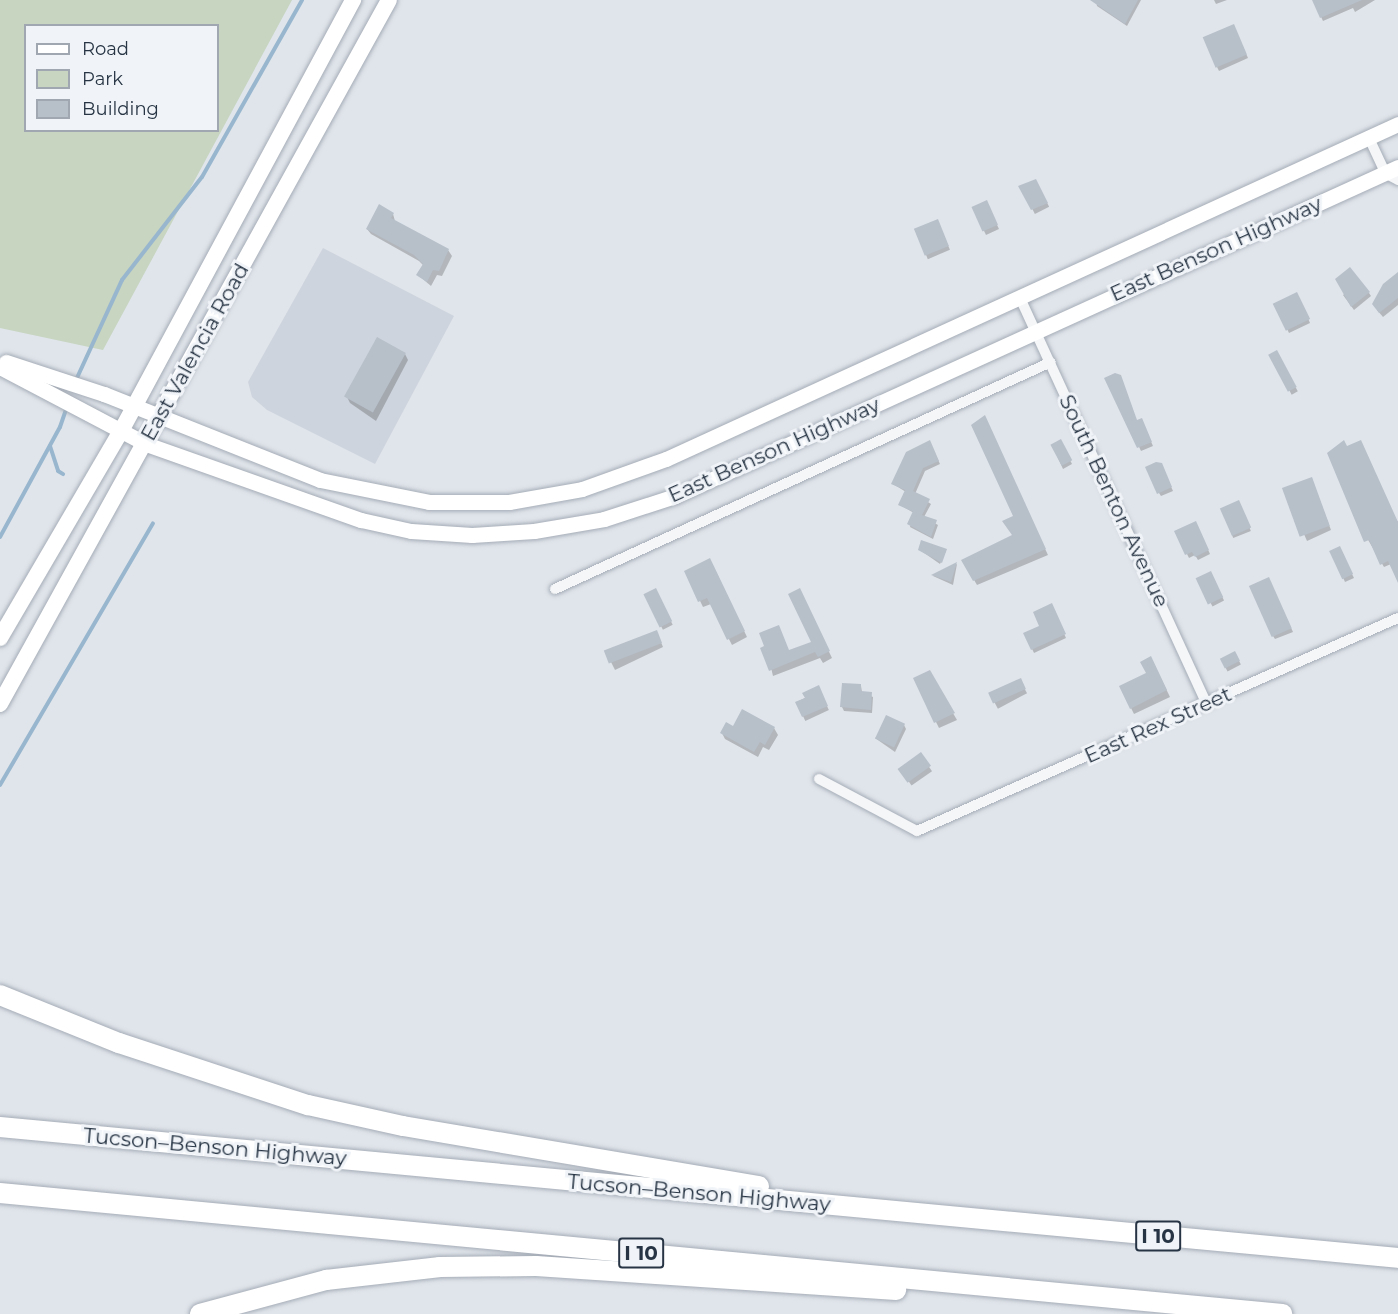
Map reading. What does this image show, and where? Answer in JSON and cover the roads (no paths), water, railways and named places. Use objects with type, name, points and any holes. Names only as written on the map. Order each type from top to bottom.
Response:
[{"type":"highway","points":[[0,995],[202,1072],[337,1112],[919,1213]]},
{"type":"highway","name":"Tucson–Benson Highway","points":[[0,1127],[1398,1258]]},
{"type":"highway","name":"I 10","points":[[0,1193],[1282,1314]]},
{"type":"highway","points":[[200,1314],[269,1292],[358,1274],[478,1266],[1270,1314]]},
{"type":"main road","name":"East Valencia Road","points":[[0,638],[135,406],[352,0]]},
{"type":"main road","name":"East Valencia Road","points":[[0,704],[146,444],[389,0]]},
{"type":"main road","name":"East Benson Highway","points":[[0,360],[135,406],[300,474],[361,491],[429,502],[509,502],[582,489],[666,459],[1398,124]]},
{"type":"main road","name":"East Benson Highway","points":[[0,367],[120,433],[361,520],[411,531],[472,535],[534,531],[604,519],[675,496],[1036,331],[1394,173]]},
{"type":"main road","points":[[0,630],[19,605]]},
{"type":"street","points":[[1369,138],[1394,173]]},
{"type":"street","name":"South Benton Avenue","points":[[1020,298],[1207,704]]},
{"type":"street","name":"East Benson Highway","points":[[555,589],[1051,362]]},
{"type":"street","name":"East Rex Street","points":[[819,779],[917,831],[1398,618]]},
{"type":"waterway","points":[[76,380],[122,280],[202,177],[302,0]]},
{"type":"waterway","points":[[0,537],[60,427],[67,407]]},
{"type":"waterway","points":[[50,446],[58,471],[63,474]]},
{"type":"waterway","points":[[0,785],[153,523]]}]
